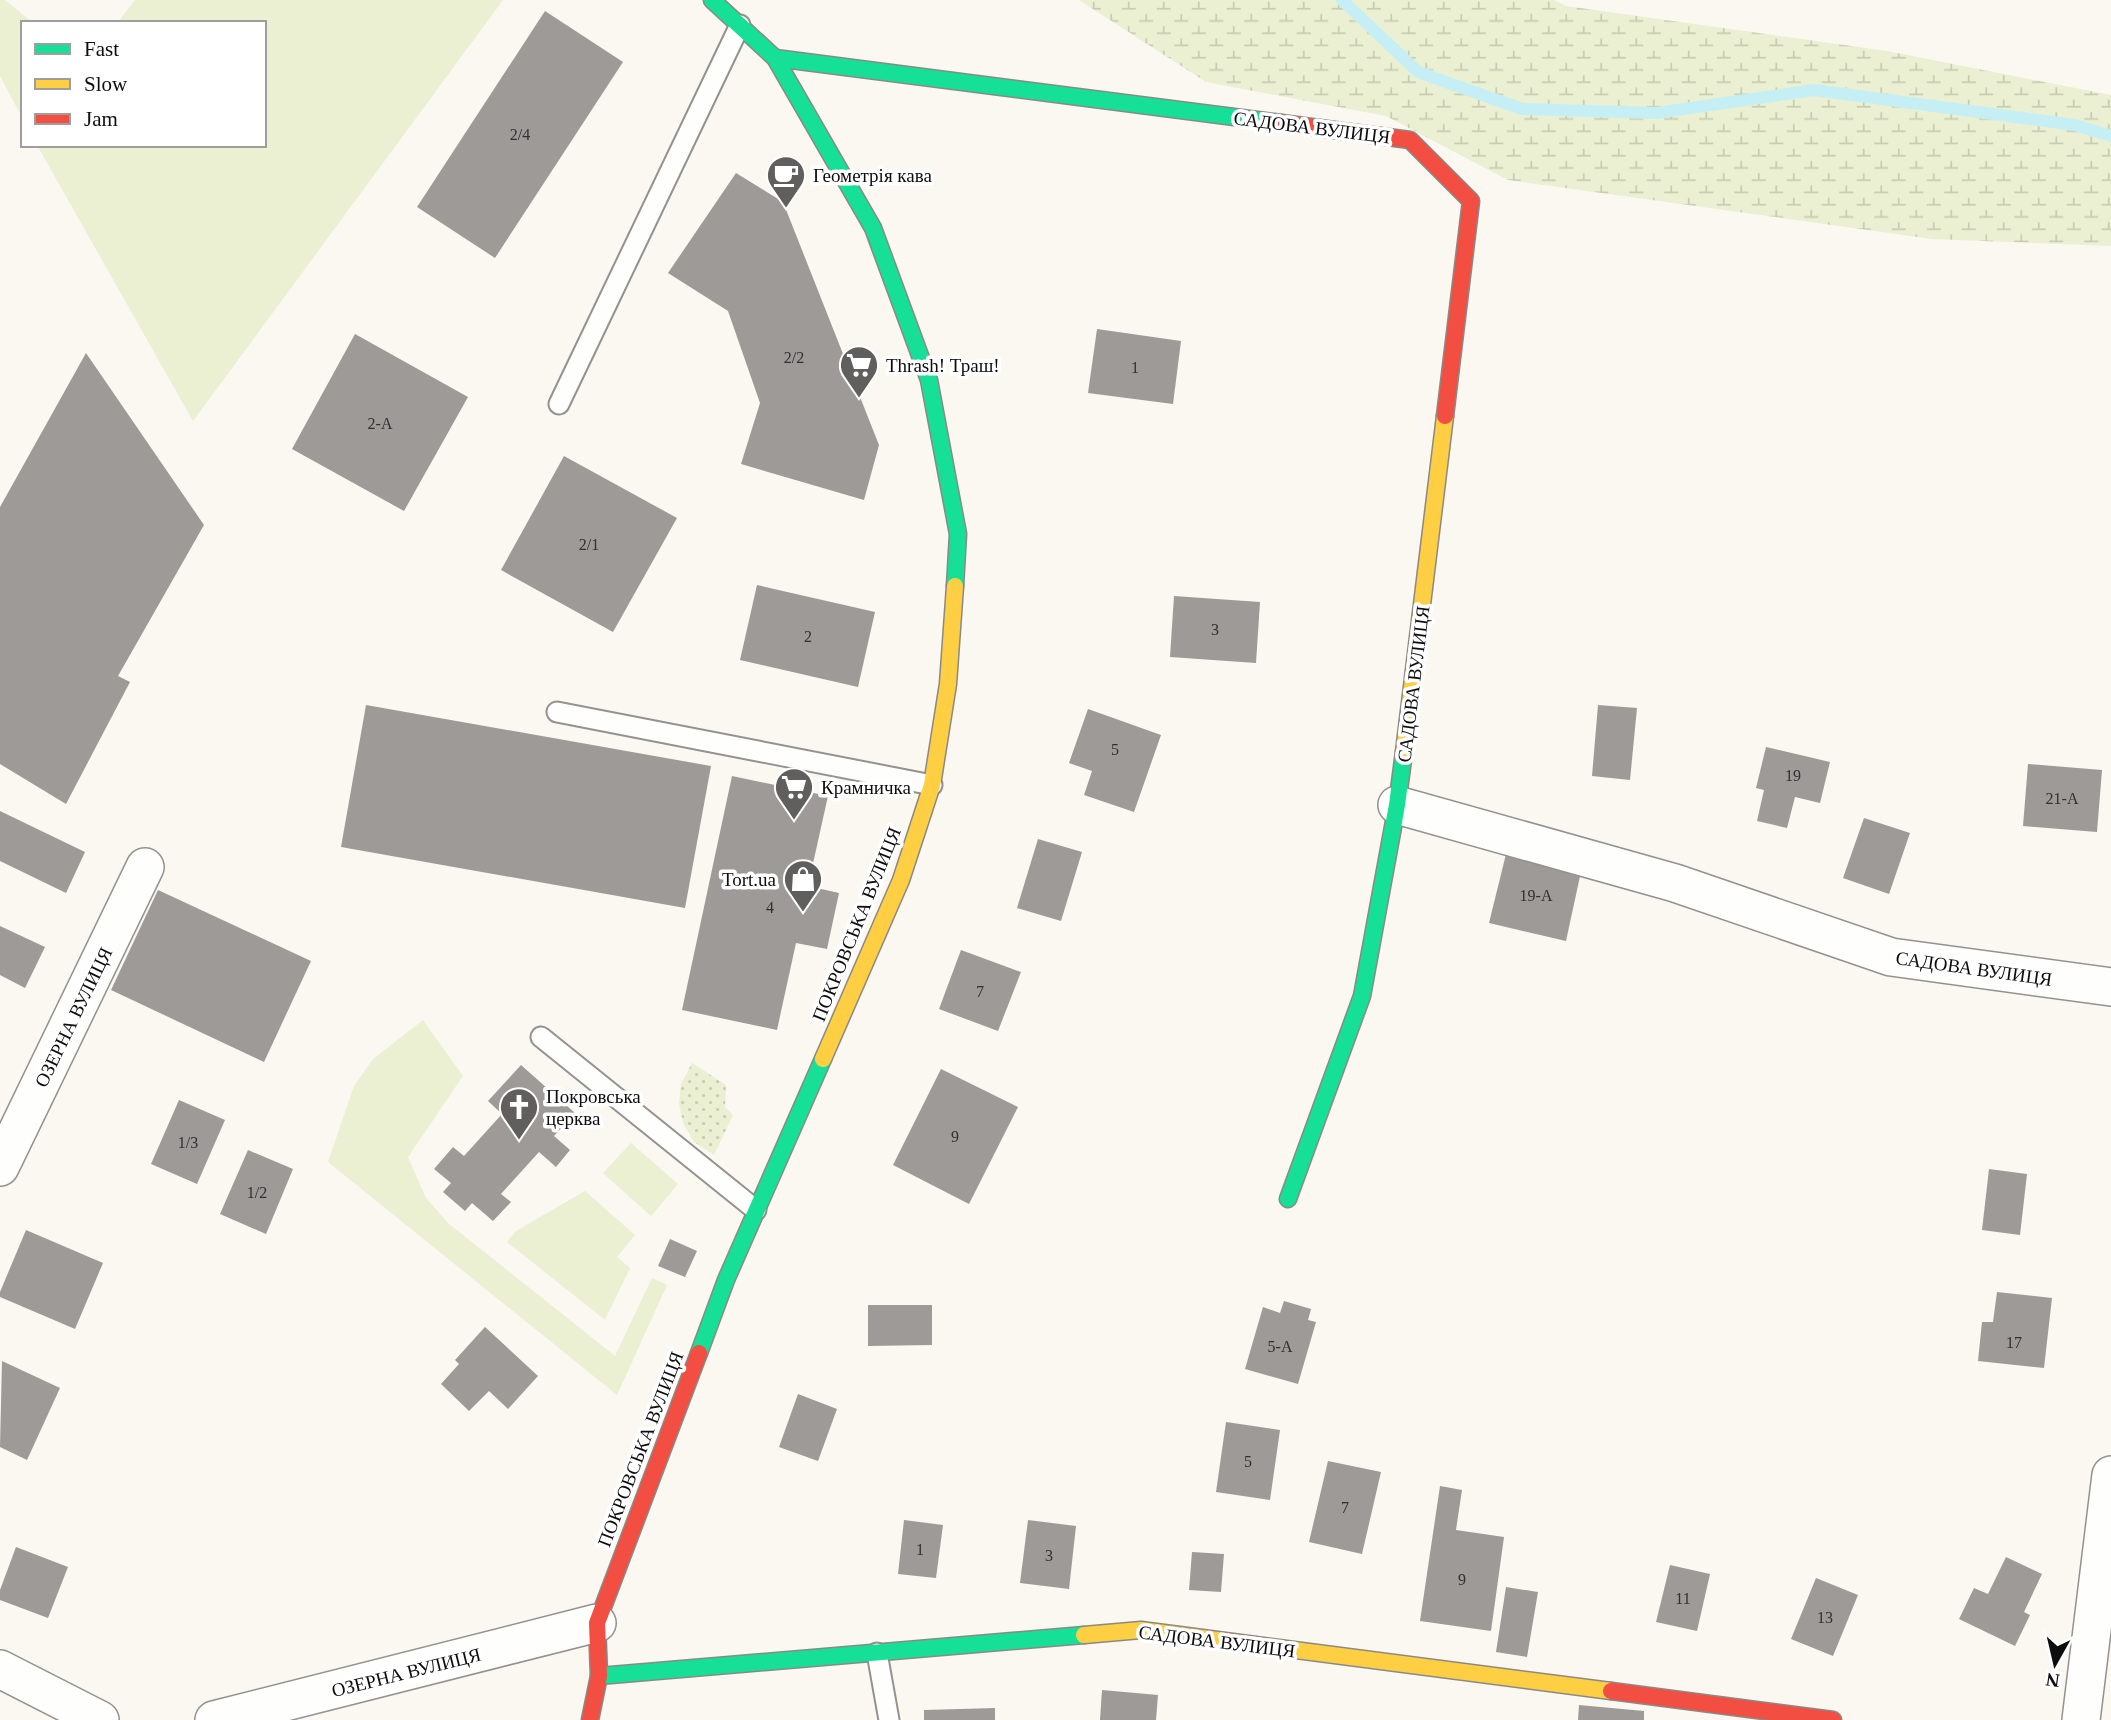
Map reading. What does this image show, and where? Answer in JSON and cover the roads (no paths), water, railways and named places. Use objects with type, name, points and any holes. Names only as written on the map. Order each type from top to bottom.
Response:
[{"type":"street","name":"ПОКРОВСЬКА ВУЛИЦЯ","points":[[590,1720],[599,1676],[597,1623],[726,1280],[901,880],[932,785],[947,684],[958,534],[929,380],[873,228],[775,58],[712,0]]},
{"type":"street","name":"САДОВА ВУЛИЦЯ","points":[[775,58],[1409,140],[1471,201],[1413,690],[1397,805],[1362,996],[1288,1199]]},
{"type":"street","name":"САДОВА ВУЛИЦЯ","points":[[1397,805],[1675,883],[1891,957],[2111,987]]},
{"type":"street","name":"ОЗЕРНА ВУЛИЦЯ","points":[[0,1167],[145,867]]},
{"type":"street","points":[[2081,1720],[2111,1475]]},
{"type":"street","name":"ОЗЕРНА ВУЛИЦЯ","points":[[214,1720],[597,1623]]},
{"type":"street","name":"САДОВА ВУЛИЦЯ","points":[[599,1676],[1142,1630],[1833,1720]]},
{"type":"street","points":[[0,1668],[100,1720]]},
{"type":"lane","points":[[559,404],[740,25]]},
{"type":"lane","points":[[557,712],[932,785]]},
{"type":"lane","points":[[541,1037],[756,1210]]},
{"type":"lane","points":[[877,1653],[889,1720]]},
{"type":"waterway","points":[[1342,0],[1418,72],[1522,109],[1656,113],[1814,90],[2075,125],[2111,136]]},
{"type":"place","name":"Геометрія кава","points":[[786,209]]},
{"type":"place","name":"Thrash! Траш!","points":[[859,399]]},
{"type":"place","name":"Крамничка","points":[[794,821]]},
{"type":"place","name":"Tort.ua","points":[[803,913]]},
{"type":"place","name":"Покровська церква","points":[[519,1141]]}]
